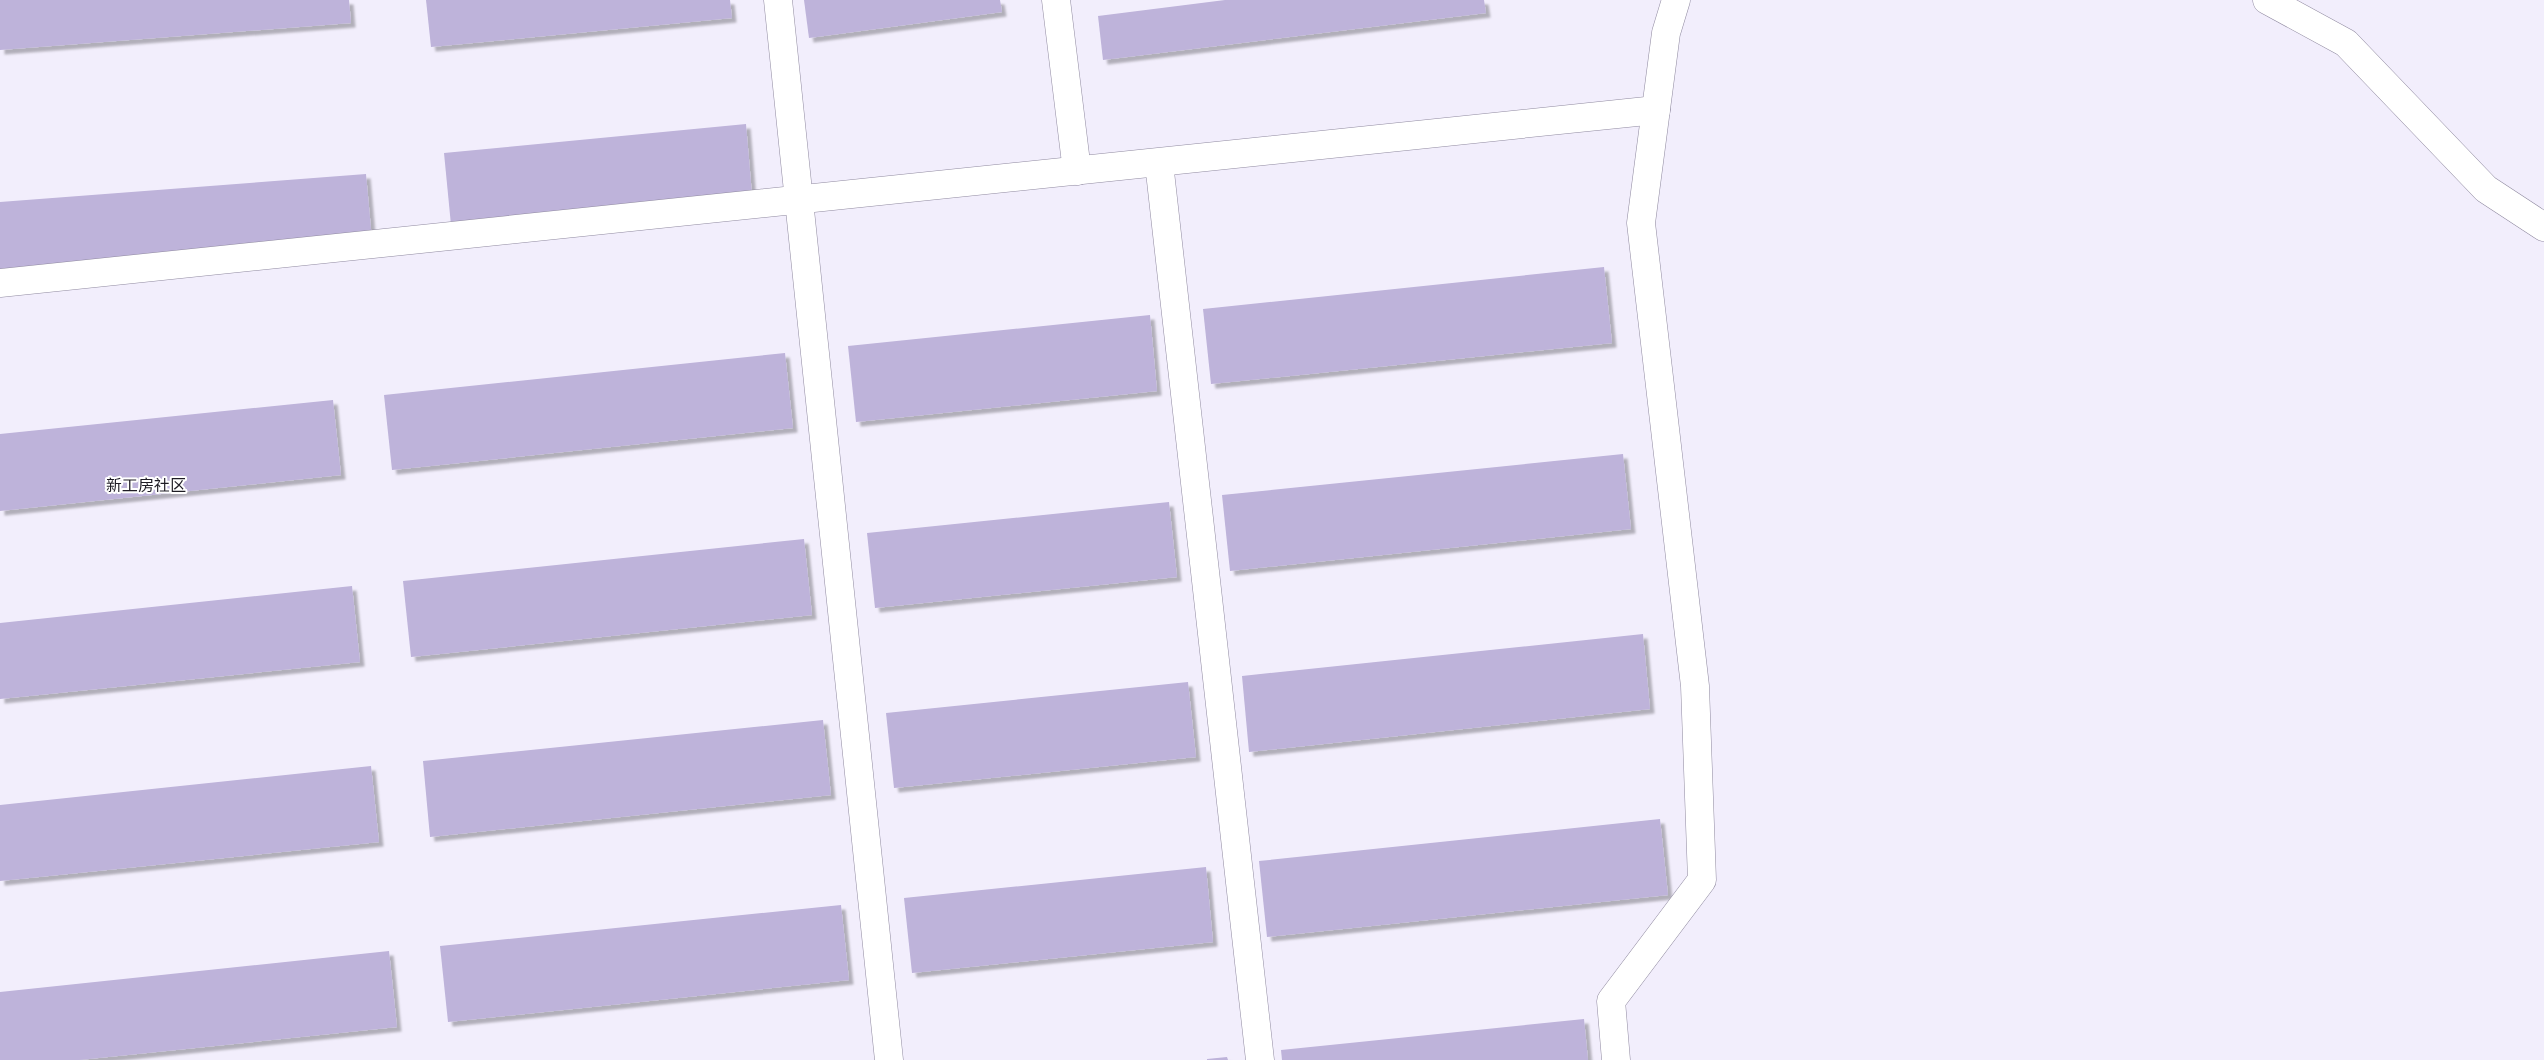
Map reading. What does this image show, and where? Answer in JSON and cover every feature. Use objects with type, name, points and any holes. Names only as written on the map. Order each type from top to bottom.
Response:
[{"type":"street","points":[[778,0],[889,1060]]},
{"type":"street","points":[[1056,0],[1077,171]]},
{"type":"street","points":[[1616,1060],[1611,1001],[1702,880],[1695,686],[1641,223],[1666,33],[1676,0]]},
{"type":"street","points":[[2267,0],[2346,42],[2486,189],[2544,227]]},
{"type":"street","points":[[0,283],[1656,110]]},
{"type":"street","points":[[1159,163],[1260,1060]]},
{"type":"building","points":[[0,0],[349,0],[351,23],[0,50]]},
{"type":"building","points":[[426,0],[730,0],[732,18],[431,47]]},
{"type":"building","points":[[804,0],[1000,0],[1002,12],[809,38]]},
{"type":"building","points":[[1225,0],[1484,0],[1486,13],[1103,60],[1098,16]]},
{"type":"building","points":[[746,124],[752,195],[451,225],[444,153]]},
{"type":"building","points":[[366,174],[372,240],[0,269],[0,202]]},
{"type":"building","points":[[1604,267],[1612,343],[1211,384],[1203,309]]},
{"type":"building","points":[[1150,315],[1157,391],[856,422],[848,346]]},
{"type":"building","points":[[785,353],[793,428],[392,470],[384,395]]},
{"type":"building","points":[[333,400],[341,475],[0,511],[0,434]]},
{"type":"building","points":[[1623,454],[1631,529],[1230,571],[1222,495]]},
{"type":"building","points":[[1169,502],[1177,577],[875,608],[867,533]]},
{"type":"building","points":[[804,539],[812,615],[411,657],[403,581]]},
{"type":"building","points":[[352,586],[360,662],[0,699],[0,623]]},
{"type":"building","points":[[1643,634],[1650,709],[1249,752],[1242,676]]},
{"type":"building","points":[[1188,682],[1196,757],[894,788],[886,713]]},
{"type":"building","points":[[823,720],[831,795],[430,837],[423,761]]},
{"type":"building","points":[[371,766],[379,842],[0,881],[0,805]]},
{"type":"building","points":[[1660,819],[1668,895],[1267,937],[1259,861]]},
{"type":"building","points":[[1206,867],[1213,942],[912,973],[904,898]]},
{"type":"building","points":[[841,905],[849,980],[448,1022],[440,946]]},
{"type":"building","points":[[389,951],[397,1027],[79,1060],[0,1060],[0,992]]},
{"type":"building","points":[[1584,1019],[1588,1060],[1282,1060],[1281,1050]]},
{"type":"building","points":[[1227,1057],[1228,1060],[1207,1060],[1207,1059]]},
{"type":"district","name":"新工房社区","points":[[146,485]]}]
